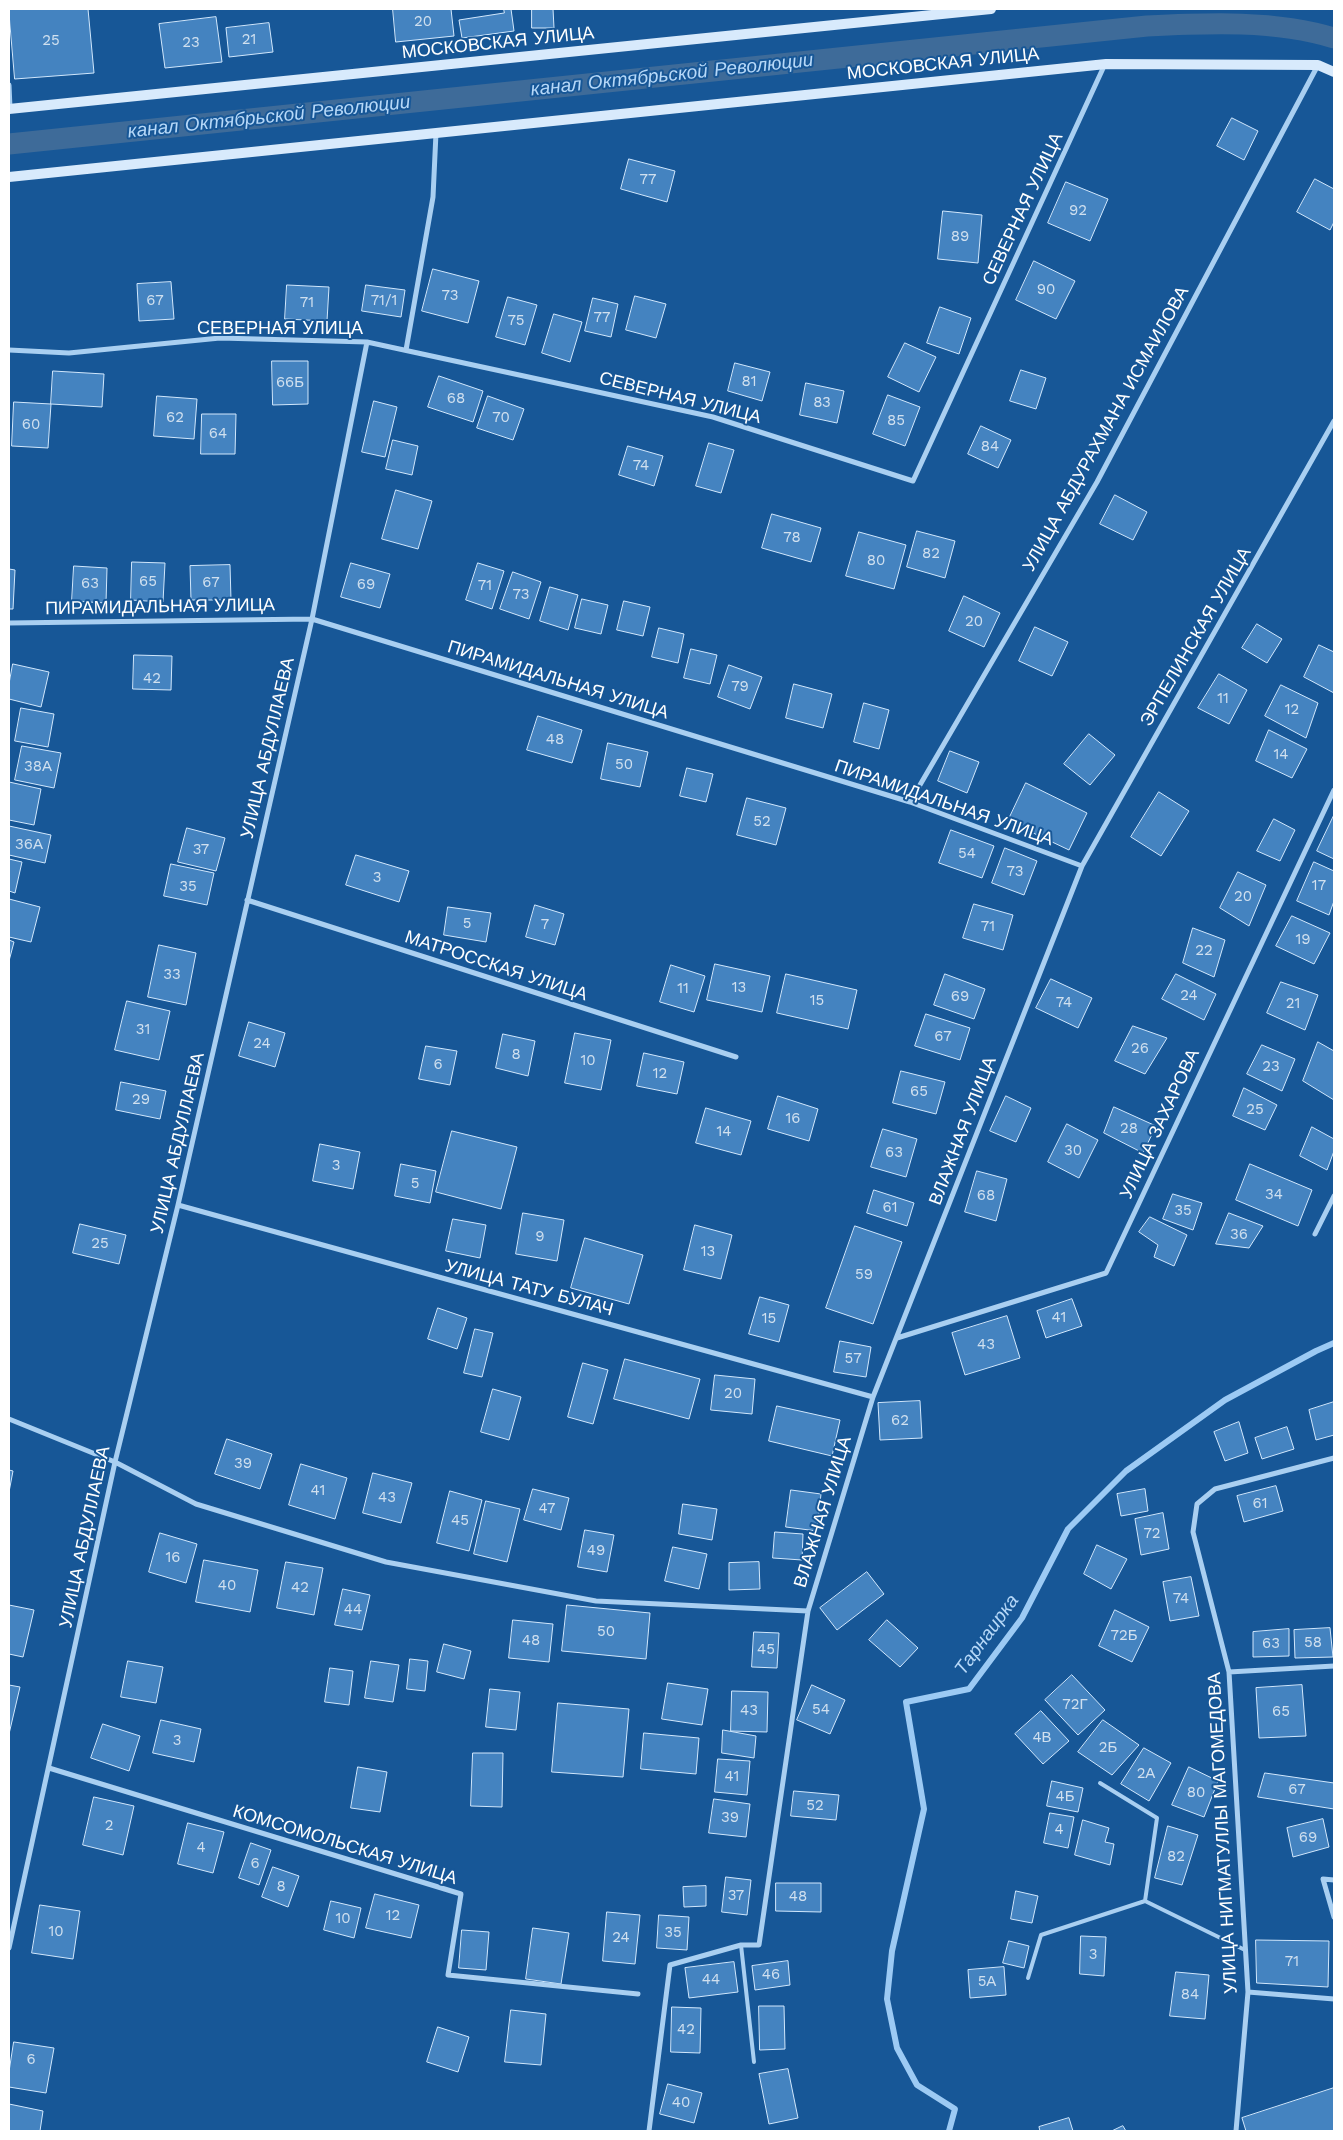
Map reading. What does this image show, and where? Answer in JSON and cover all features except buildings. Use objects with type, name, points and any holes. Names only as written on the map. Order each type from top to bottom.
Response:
[{"type":"main road","name":"МОСКОВСКАЯ УЛИЦА","points":[[9,109],[992,9]]},
{"type":"main road","name":"МОСКОВСКАЯ УЛИЦА","points":[[9,177],[1106,64],[1318,65]]},
{"type":"main road","points":[[1318,65],[1334,72]]},
{"type":"street","name":"СЕВЕРНАЯ УЛИЦА","points":[[9,350],[70,353],[220,338],[367,342],[713,417],[913,481],[1106,64]]},
{"type":"street","name":"УЛИЦА АБДУРАХМАНА ИСМАИЛОВА","points":[[910,802],[1097,482],[1318,65]]},
{"type":"street","points":[[9,85],[9,109]]},
{"type":"street","points":[[406,350],[433,197],[436,132]]},
{"type":"street","name":"УЛИЦА АБДУЛЛАЕВА","points":[[9,1948],[115,1462],[178,1205],[312,619],[367,342]]},
{"type":"street","name":"ЭРПЕЛИНСКАЯ УЛИЦА","points":[[1082,866],[1334,421]]},
{"type":"street","name":"ПИРАМИДАЛЬНАЯ УЛИЦА","points":[[9,623],[312,619],[910,802],[1082,866]]},
{"type":"street","name":"УЛИЦА ЗАХАРОВА","points":[[897,1338],[1106,1273],[1334,790]]},
{"type":"street","name":"ВЛАЖНАЯ УЛИЦА","points":[[649,2131],[670,1965],[741,1946],[759,1945],[808,1611],[873,1397],[1082,866]]},
{"type":"street","name":"МАТРОССКАЯ УЛИЦА","points":[[247,900],[736,1057]]},
{"type":"street","points":[[1315,1234],[1334,1196]]},
{"type":"street","name":"УЛИЦА ТАТУ БУЛАЧ","points":[[178,1205],[873,1397]]},
{"type":"street","points":[[9,1419],[115,1462],[196,1504],[386,1562],[596,1600],[808,1611]]},
{"type":"street","name":"УЛИЦА НИГМАТУЛЛЫ МАГОМЕДОВА","points":[[1236,2131],[1248,1992],[1229,1672],[1193,1532],[1197,1504],[1215,1488],[1334,1458]]},
{"type":"street","points":[[1229,1672],[1334,1666]]},
{"type":"street","name":"КОМСОМОЛЬСКАЯ УЛИЦА","points":[[49,1768],[461,1894],[448,1974],[638,1994]]},
{"type":"street","points":[[1334,1880],[1323,1879],[1334,1918]]},
{"type":"street","points":[[1248,1992],[1334,1999]]},
{"type":"lane","points":[[1100,1783],[1157,1818],[1145,1901]]},
{"type":"lane","points":[[1028,1978],[1041,1935],[1145,1901],[1245,1950]]},
{"type":"lane","points":[[741,1946],[754,2062]]},
{"type":"waterway","name":"канал Октябрьской Революции","points":[[9,144],[1147,26],[1241,24],[1288,28],[1334,38]]},
{"type":"waterway","name":"Тарнаирка","points":[[949,2131],[955,2109],[917,2085],[897,2048],[887,1999],[892,1951],[924,1809],[906,1702],[969,1689],[1022,1618],[1068,1529],[1126,1471],[1225,1400],[1334,1343]]}]
